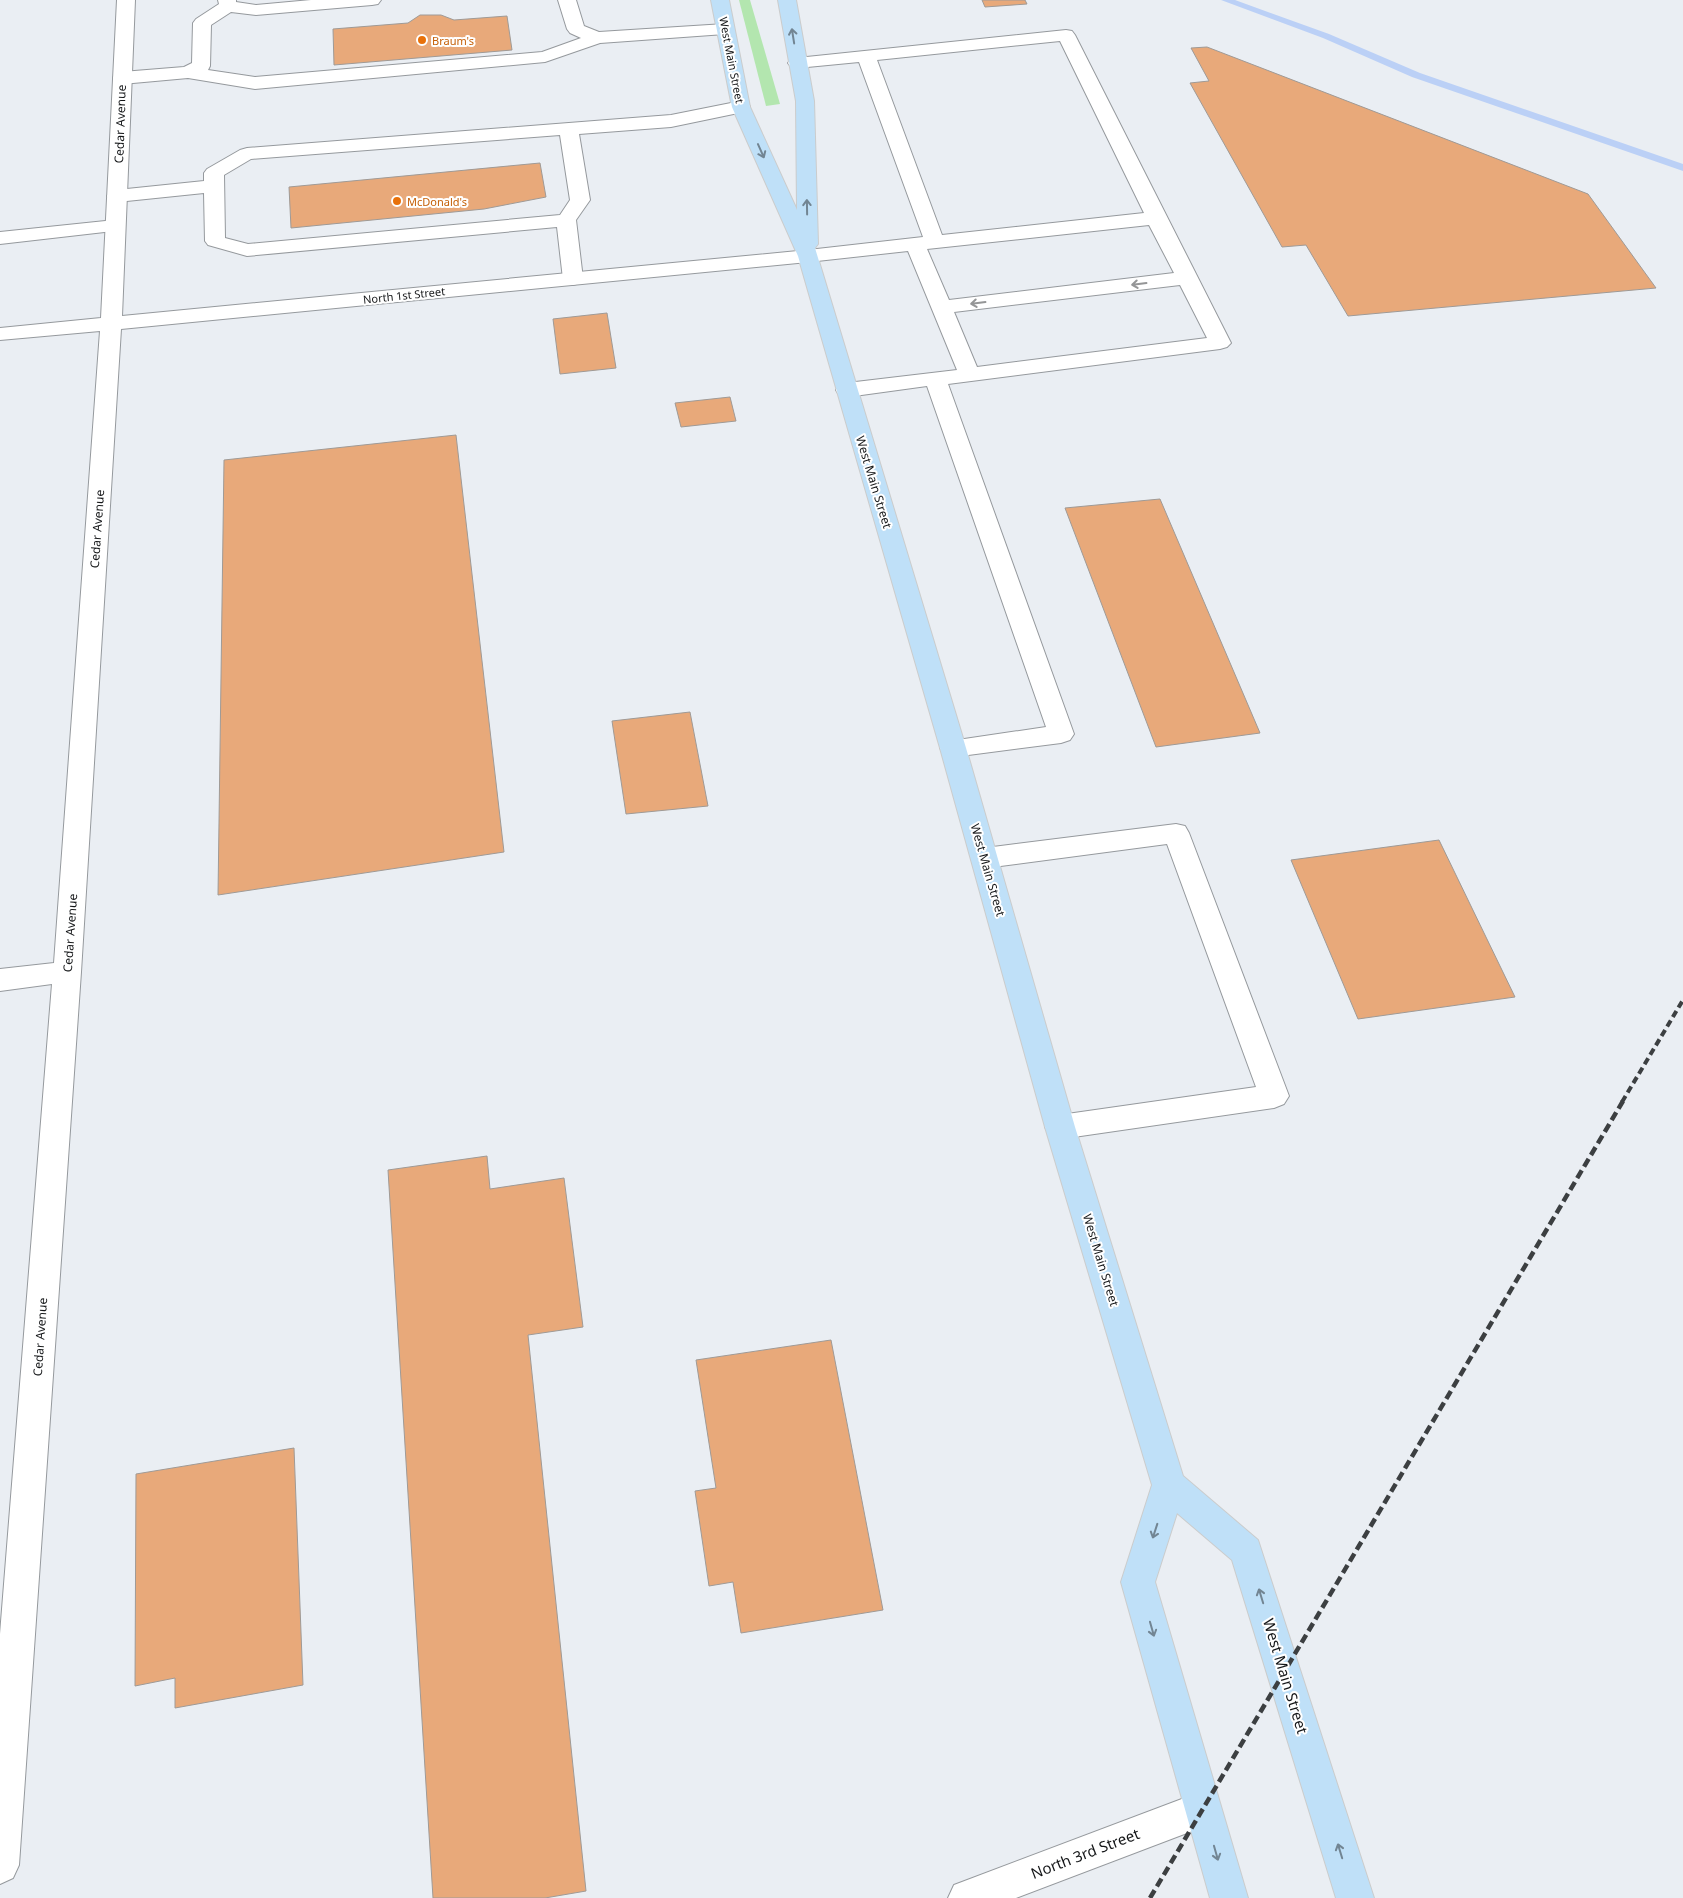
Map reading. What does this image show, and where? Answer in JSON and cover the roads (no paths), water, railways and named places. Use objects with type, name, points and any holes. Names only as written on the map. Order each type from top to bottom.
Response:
[{"type":"main road","name":"West Main Street","points":[[720,0],[741,107],[808,256],[954,748],[1060,1126],[1170,1485],[1246,1551],[1355,1898]]},
{"type":"main road","name":"West Main Street","points":[[787,0],[805,101],[808,256]]},
{"type":"main road","points":[[1170,1485],[1138,1582],[1229,1898]]},
{"type":"street","name":"Cedar Avenue","points":[[0,1865],[67,972],[111,324],[126,0]]},
{"type":"street","points":[[188,72],[200,66],[202,23],[228,3],[256,10],[372,0]]},
{"type":"street","points":[[567,0],[576,29],[598,38]]},
{"type":"street","points":[[122,78],[188,72],[255,84],[544,57],[598,38],[726,29]]},
{"type":"street","points":[[797,63],[1066,35],[1220,343],[847,390]]},
{"type":"street","points":[[866,56],[925,243],[942,307],[970,375]]},
{"type":"street","points":[[566,220],[247,250],[215,241],[214,173],[247,154],[671,121],[741,107]]},
{"type":"street","points":[[569,129],[580,200],[566,220],[573,279]]},
{"type":"street","points":[[117,196],[214,186]]},
{"type":"street","name":"North 1st Street","points":[[0,334],[808,256],[1156,218]]},
{"type":"street","points":[[0,238],[115,226]]},
{"type":"street","points":[[942,307],[1187,278]]},
{"type":"street","points":[[936,379],[1061,734],[954,748]]},
{"type":"street","points":[[984,858],[1176,833],[1274,1096],[1060,1126]]},
{"type":"street","points":[[0,980],[67,972]]},
{"type":"street","name":"North 3rd Street","points":[[968,1898],[1203,1809]]},
{"type":"waterway","points":[[1226,0],[1326,36],[1416,75],[1683,168]]},
{"type":"railway","points":[[1622,1102],[1683,1000]]},
{"type":"railway","points":[[1150,1898],[1623,1101]]},
{"type":"place","name":"Braum's","points":[[422,40]]},
{"type":"place","name":"McDonald's","points":[[397,201]]}]
